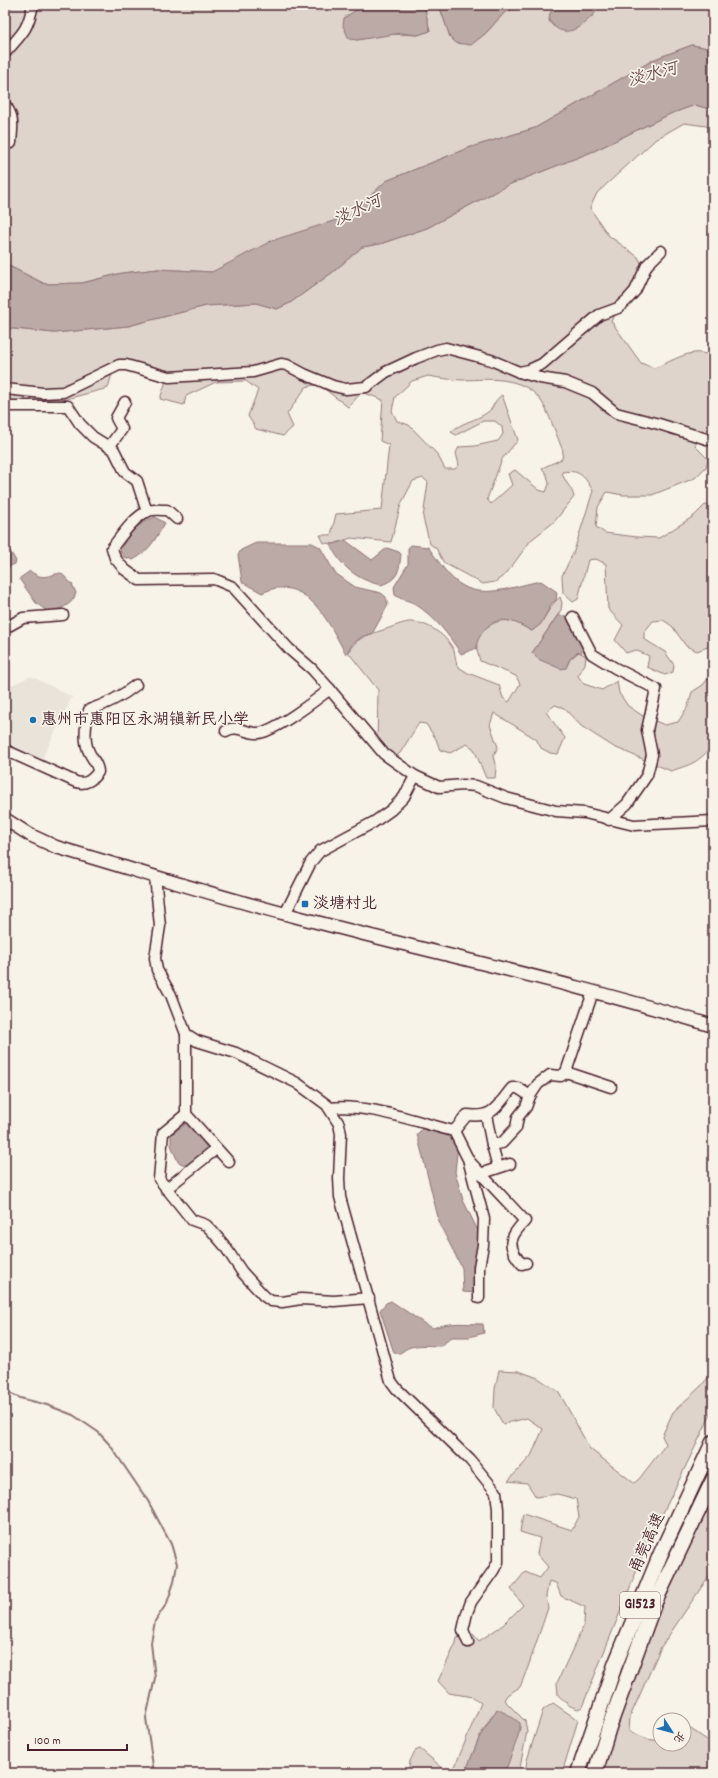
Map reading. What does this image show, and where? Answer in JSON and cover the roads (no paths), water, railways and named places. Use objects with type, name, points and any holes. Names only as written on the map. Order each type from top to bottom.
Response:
[{"type":"highway","name":"甬莞高速","points":[[578,1773],[615,1665],[661,1553],[713,1442]]},
{"type":"highway","name":"甬莞高速","points":[[595,1773],[609,1727],[654,1604],[713,1480]]},
{"type":"main road","points":[[5,819],[30,835],[56,847],[155,876],[285,914],[593,992],[713,1026]]},
{"type":"street","points":[[5,54],[25,31],[33,5]]},
{"type":"street","points":[[5,105],[11,111],[13,118],[11,143]]},
{"type":"street","points":[[519,372],[542,364],[599,315],[618,308],[628,300],[635,291],[647,265],[661,251]]},
{"type":"street","points":[[5,389],[43,393],[63,392],[119,365],[126,365],[169,377],[253,372],[281,364],[288,365],[304,374],[333,386],[346,389],[366,387],[386,372],[416,358],[446,348],[491,360],[519,372],[565,382],[592,393],[616,413],[659,424],[713,441]]},
{"type":"street","points":[[109,447],[122,429],[116,418],[125,402]]},
{"type":"street","points":[[5,406],[68,406],[80,424],[93,437],[117,454],[125,472],[137,481],[147,512]]},
{"type":"street","points":[[177,519],[167,510],[147,512],[124,533],[112,548],[116,558],[124,569],[139,580],[214,579],[232,587],[289,649],[312,669],[384,754],[415,776],[438,787],[463,785],[476,786],[506,798],[556,811],[585,813],[634,825],[713,821]]},
{"type":"street","points":[[5,628],[23,618],[63,615]]},
{"type":"street","points":[[573,617],[592,654],[615,668],[656,689],[647,730],[652,755],[647,775],[627,804],[609,820]]},
{"type":"street","points":[[5,751],[82,784],[92,779],[98,772],[98,767],[88,750],[86,739],[89,710],[109,704],[136,685]]},
{"type":"street","points":[[226,731],[241,728],[258,733],[268,730],[308,706],[330,689]]},
{"type":"street","points":[[285,914],[312,862],[320,851],[374,822],[392,810],[404,797],[415,776]]},
{"type":"street","points":[[155,876],[160,926],[155,958],[157,970],[171,995],[186,1034],[186,1114],[229,1162]]},
{"type":"street","points":[[492,1145],[502,1143],[516,1128],[518,1117],[526,1107],[530,1096],[544,1078],[550,1076],[561,1076],[566,1072],[593,992]]},
{"type":"street","points":[[186,1034],[197,1041],[236,1053],[297,1083],[329,1108],[338,1124],[341,1134],[339,1178],[340,1197],[391,1381],[397,1389],[470,1460],[496,1492],[498,1509],[498,1562],[472,1602],[467,1613],[464,1630],[468,1642]]},
{"type":"street","points":[[566,1072],[611,1087]]},
{"type":"street","points":[[454,1131],[467,1115],[480,1117],[486,1115],[512,1088],[518,1088],[530,1096]]},
{"type":"street","points":[[329,1108],[346,1106],[374,1111],[454,1131]]},
{"type":"street","points":[[186,1114],[163,1134],[159,1179],[192,1220],[206,1225],[212,1231],[224,1245],[242,1272],[264,1296],[271,1301],[282,1302],[301,1299],[334,1301],[369,1298]]},
{"type":"street","points":[[486,1115],[498,1167]]},
{"type":"street","points":[[454,1131],[468,1161],[484,1218],[483,1245],[479,1267],[479,1298]]},
{"type":"street","points":[[166,1188],[216,1149]]},
{"type":"street","points":[[468,1161],[525,1221],[513,1232],[511,1244],[517,1258],[522,1264],[526,1263]]},
{"type":"street","points":[[480,1174],[510,1164]]},
{"type":"water","points":[[375,5],[424,5],[430,31],[418,35],[401,33],[357,40],[349,39],[343,26],[344,18],[356,10]]},
{"type":"water","points":[[439,5],[525,5],[505,12],[485,34],[471,45],[456,43],[450,37]]},
{"type":"water","points":[[557,5],[601,5],[584,24],[570,31],[563,31],[549,20],[550,13]]},
{"type":"water","name":"淡水河","points":[[692,45],[713,49],[713,110],[695,105],[670,114],[594,151],[508,185],[427,228],[380,244],[362,247],[333,272],[290,303],[277,309],[256,303],[206,306],[128,326],[54,333],[5,328],[5,264],[45,284],[82,283],[122,273],[158,269],[212,272],[271,241],[349,216],[386,181],[468,148],[535,128],[655,59]]},
{"type":"water","points":[[155,517],[165,523],[152,544],[139,557],[133,560],[124,557],[120,551],[126,540],[138,526]]},
{"type":"water","points":[[345,540],[372,560],[387,548],[399,552],[401,554],[400,565],[395,577],[387,583],[381,585],[364,580],[350,571],[339,559],[330,544]]},
{"type":"water","points":[[256,543],[312,543],[320,547],[335,573],[355,587],[381,593],[386,597],[388,605],[372,634],[363,636],[353,643],[346,654],[327,620],[311,600],[301,593],[289,589],[276,588],[262,593],[242,582],[238,555],[241,550]]},
{"type":"water","points":[[411,545],[428,547],[458,583],[472,590],[502,590],[541,581],[557,592],[556,600],[552,603],[541,624],[532,631],[519,624],[506,620],[494,622],[482,633],[477,642],[477,648],[461,654],[452,640],[429,615],[415,604],[395,595],[394,587],[408,564],[408,548]]},
{"type":"water","points":[[5,550],[10,551],[16,561],[15,564],[5,568]]},
{"type":"water","points":[[30,571],[42,577],[61,573],[72,584],[76,593],[72,601],[56,610],[47,611],[36,603],[20,580],[20,578]]},
{"type":"water","points":[[558,615],[567,616],[583,649],[581,653],[578,652],[570,659],[566,668],[561,669],[538,659],[532,653]]},
{"type":"water","points":[[188,1122],[208,1149],[190,1167],[178,1162],[171,1145],[171,1135]]},
{"type":"water","points":[[424,1127],[447,1132],[454,1137],[458,1144],[455,1172],[463,1200],[480,1235],[477,1293],[463,1292],[462,1268],[440,1225],[417,1134]]},
{"type":"water","points":[[391,1301],[433,1328],[464,1323],[483,1324],[484,1333],[469,1337],[452,1337],[441,1346],[416,1346],[408,1348],[400,1353],[394,1353],[380,1310],[386,1303]]},
{"type":"water","points":[[497,1709],[520,1723],[517,1738],[506,1770],[499,1773],[465,1773],[480,1736]]},
{"type":"waterway","points":[[5,1391],[20,1398],[47,1405],[73,1415],[98,1432],[110,1445],[148,1501],[171,1544],[177,1564],[174,1582],[167,1603],[155,1621],[151,1643],[155,1678],[146,1718],[154,1773]]},
{"type":"place","name":"惠州市惠阳区永湖镇新民小学","points":[[33,720]]},
{"type":"place","name":"淡塘村北","points":[[305,904]]}]
